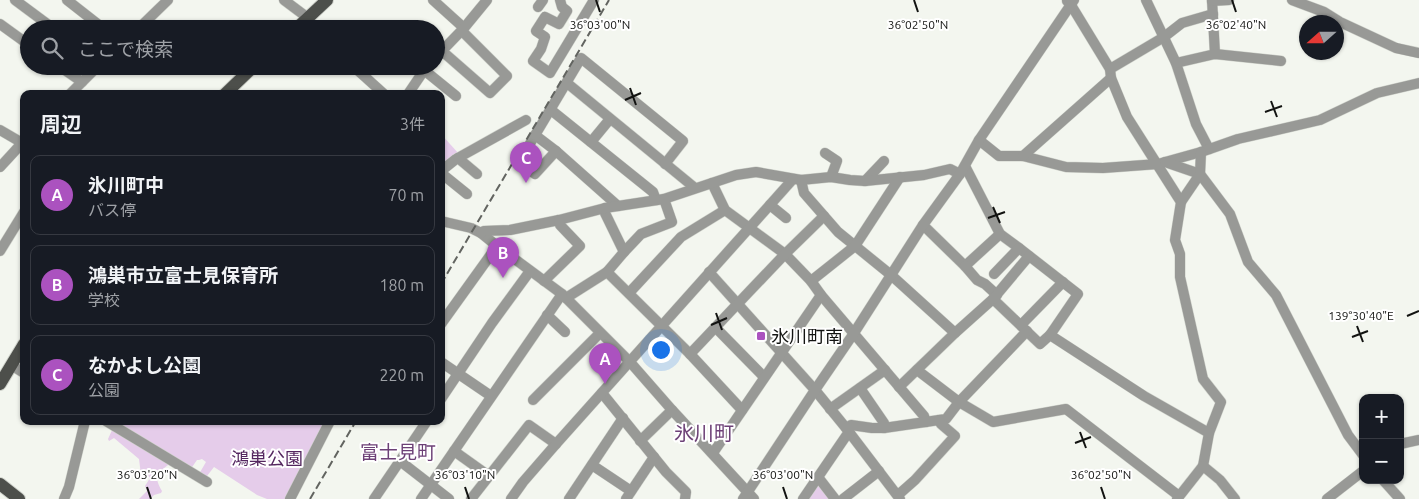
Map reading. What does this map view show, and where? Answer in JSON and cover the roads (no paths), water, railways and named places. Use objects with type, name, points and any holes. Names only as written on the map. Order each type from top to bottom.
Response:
[{"type":"main road","points":[[309,20],[327,0]]},
{"type":"main road","points":[[229,90],[245,75]]},
{"type":"main road","points":[[0,384],[20,350]]},
{"type":"main road","points":[[0,484],[19,499]]},
{"type":"street","points":[[15,0],[42,20]]},
{"type":"street","points":[[67,0],[93,20]]},
{"type":"street","points":[[147,20],[168,0]]},
{"type":"street","points":[[284,0],[302,20]]},
{"type":"street","points":[[433,0],[507,76],[490,93],[445,59]]},
{"type":"street","points":[[445,48],[487,0]]},
{"type":"street","points":[[560,0],[562,7],[567,11],[584,17]]},
{"type":"street","points":[[567,11],[559,24],[545,17],[536,30],[545,37],[541,49],[533,61],[550,73],[594,0]]},
{"type":"street","points":[[917,370],[959,402],[992,422],[1066,409],[1178,498],[1204,466],[1209,433],[1221,402],[1203,379],[1180,277],[1180,254],[1175,240],[1181,202],[1200,174],[1205,151],[1176,63],[1146,0]]},
{"type":"street","points":[[1216,54],[1212,1],[1229,0]]},
{"type":"street","points":[[1292,0],[1324,12],[1340,22],[1396,48],[1419,53]]},
{"type":"street","points":[[445,223],[471,228],[481,233],[564,296],[630,362],[713,453],[749,497],[814,390],[854,333],[923,225],[962,170],[979,140],[1071,2],[1111,74],[1127,117],[1162,163],[1181,202]]},
{"type":"street","points":[[1023,156],[1111,74],[1182,22],[1213,14]]},
{"type":"street","points":[[0,24],[20,38]]},
{"type":"street","points":[[1176,63],[1216,54],[1281,61]]},
{"type":"street","points":[[556,151],[535,174],[519,162],[582,58],[683,141],[665,164]]},
{"type":"street","points":[[72,75],[82,82]]},
{"type":"street","points":[[74,90],[89,75]]},
{"type":"street","points":[[363,75],[380,90]]},
{"type":"street","points":[[411,90],[420,75]]},
{"type":"street","points":[[433,75],[456,96]]},
{"type":"street","points":[[566,83],[694,188]]},
{"type":"street","points":[[979,140],[999,156],[1023,156],[1066,167],[1102,168],[1162,163],[1205,151],[1238,138],[1320,120],[1377,93],[1419,83]]},
{"type":"street","points":[[421,499],[547,315],[564,296],[607,272],[641,234],[672,222],[654,192],[550,110]]},
{"type":"street","points":[[591,142],[610,119]]},
{"type":"street","points":[[445,169],[458,158],[526,120]]},
{"type":"street","points":[[0,130],[20,141]]},
{"type":"street","points":[[535,135],[618,206]]},
{"type":"street","points":[[0,167],[20,146]]},
{"type":"street","points":[[825,153],[838,161],[830,177]]},
{"type":"street","points":[[458,158],[477,174]]},
{"type":"street","points":[[866,181],[884,161]]},
{"type":"street","points":[[1162,163],[1200,174],[1230,214],[1248,262],[1276,295],[1348,435],[1359,450]]},
{"type":"street","points":[[481,233],[484,231],[510,230],[605,208],[660,200],[736,175],[756,172],[797,180],[830,177],[866,181],[924,175],[950,169],[962,170]]},
{"type":"street","points":[[923,225],[977,280],[985,284],[1040,344],[1050,335],[1078,294],[1000,234],[962,170]]},
{"type":"street","points":[[445,175],[467,194]]},
{"type":"street","points":[[811,281],[855,246],[900,177]]},
{"type":"street","points":[[513,498],[523,482],[662,325],[770,205],[797,180]]},
{"type":"street","points":[[797,180],[804,193],[838,232],[891,275],[955,333]]},
{"type":"street","points":[[712,183],[725,210],[785,254],[811,281],[924,416],[926,422]]},
{"type":"street","points":[[770,205],[786,218]]},
{"type":"street","points":[[605,208],[605,213],[624,252]]},
{"type":"street","points":[[629,293],[681,237],[725,210]]},
{"type":"street","points":[[690,354],[737,303],[824,216]]},
{"type":"street","points":[[0,251],[20,218]]},
{"type":"street","points":[[544,281],[580,246],[560,225],[559,220]]},
{"type":"street","points":[[965,266],[1000,234]]},
{"type":"street","points":[[445,318],[497,246]]},
{"type":"street","points":[[994,274],[1019,248]]},
{"type":"street","points":[[899,387],[995,297],[1029,256]]},
{"type":"street","points":[[445,393],[530,271]]},
{"type":"street","points":[[607,272],[662,325],[742,410]]},
{"type":"street","points":[[710,272],[848,430],[899,497],[955,436],[939,420]]},
{"type":"street","points":[[804,499],[846,436],[851,425],[884,428],[946,419],[1063,282]]},
{"type":"street","points":[[713,453],[821,295]]},
{"type":"street","points":[[547,315],[565,332]]},
{"type":"street","points":[[716,328],[764,377]]},
{"type":"street","points":[[533,400],[600,333]]},
{"type":"street","points":[[1050,335],[1144,396],[1209,433]]},
{"type":"street","points":[[445,365],[491,396]]},
{"type":"street","points":[[10,366],[20,371]]},
{"type":"street","points":[[830,409],[885,370]]},
{"type":"street","points":[[860,388],[884,423],[884,428]]},
{"type":"street","points":[[602,393],[687,497]]},
{"type":"street","points":[[640,441],[672,410]]},
{"type":"street","points":[[569,499],[622,418]]},
{"type":"street","points":[[64,499],[69,487],[84,425]]},
{"type":"street","points":[[113,425],[207,482]]},
{"type":"street","points":[[290,499],[328,425]]},
{"type":"street","points":[[374,499],[424,425]]},
{"type":"street","points":[[471,499],[529,425],[556,444]]},
{"type":"street","points":[[1404,443],[1419,440]]},
{"type":"street","points":[[454,451],[489,476]]},
{"type":"street","points":[[592,464],[629,495],[654,458]]},
{"type":"street","points":[[400,461],[449,499]]},
{"type":"street","points":[[1204,466],[1220,480],[1235,499]]},
{"type":"street","points":[[818,477],[842,499],[879,471]]},
{"type":"street","points":[[1327,499],[1359,474]]},
{"type":"street","points":[[1387,484],[1400,499]]},
{"type":"railway","points":[[445,277],[609,0]]},
{"type":"railway","points":[[310,499],[354,425]]},
{"type":"place","name":"なかよし公園","points":[[526,183]]},
{"type":"place","name":"鴻巣市立富士見保育所","points":[[503,278]]},
{"type":"place","name":"氷川町南","points":[[761,336]]},
{"type":"place","name":"氷川町中","points":[[605,384]]},
{"type":"district","name":"氷川町","points":[[704,432]]},
{"type":"district","name":"富士見町","points":[[398,452]]},
{"type":"park label","name":"鴻巣公園","points":[[267,458]]}]
